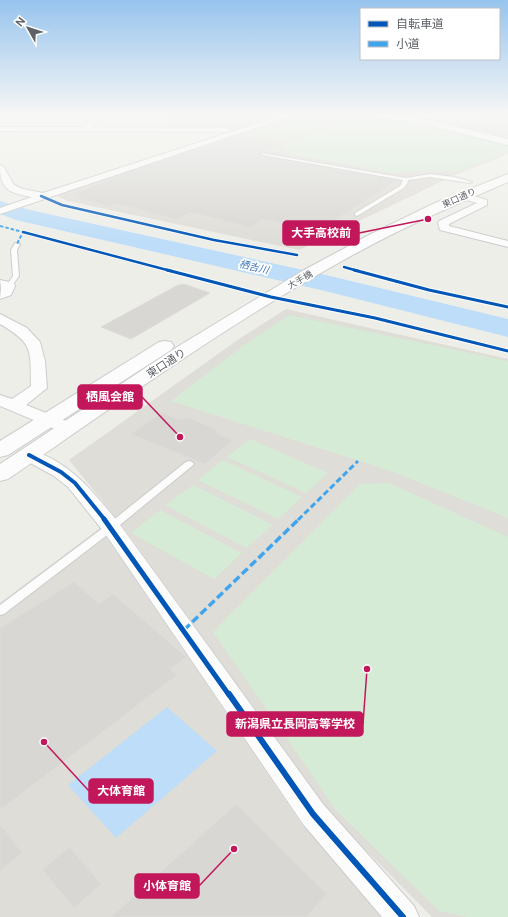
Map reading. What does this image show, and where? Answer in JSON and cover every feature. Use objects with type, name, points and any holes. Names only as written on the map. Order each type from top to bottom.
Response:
[{"type":"street","points":[[0,211],[159,158]]},
{"type":"street","points":[[0,168],[4,182],[10,188],[38,197]]},
{"type":"street","name":"東口通り","points":[[307,261],[378,223],[470,182],[508,168]]},
{"type":"street","name":"東口通り","points":[[325,265],[391,230],[463,196],[508,178]]},
{"type":"street","points":[[470,182],[508,191]]},
{"type":"street","points":[[463,196],[480,200],[483,202],[482,205],[444,223],[444,228],[508,244]]},
{"type":"street","name":"大手橋","points":[[256,290],[307,261]]},
{"type":"street","name":"大手橋","points":[[275,294],[325,265]]},
{"type":"street","points":[[0,295],[6,292],[5,285]]},
{"type":"street","name":"東口通り","points":[[0,450],[256,290]]},
{"type":"street","name":"東口通り","points":[[0,474],[196,343],[275,294]]},
{"type":"street","points":[[0,318],[29,336],[33,342],[36,355],[39,388],[8,402]]},
{"type":"street","points":[[8,402],[68,428]]},
{"type":"street","points":[[29,455],[61,472],[75,483],[111,527],[313,814],[403,917]]},
{"type":"lane","points":[[285,158],[406,179],[430,175],[470,182]]},
{"type":"lane","points":[[357,214],[402,187],[405,184],[406,179]]},
{"type":"lane","points":[[5,285],[16,276],[14,250],[16,244]]},
{"type":"lane","points":[[0,611],[111,527],[189,464]]},
{"type":"shaded area","points":[[169,158],[498,158],[455,175],[299,250],[68,201],[56,196]]},
{"type":"shaded area","points":[[286,309],[508,359],[508,917],[432,917],[329,813],[122,525],[69,460],[239,339]]},
{"type":"shaded area","points":[[100,528],[302,825],[391,917],[0,917],[0,603]]},
{"type":"green space","points":[[312,158],[493,158],[459,171],[420,170],[394,173]]},
{"type":"green space","points":[[289,315],[508,361],[508,518],[388,470],[171,401],[243,346]]},
{"type":"green space","points":[[250,439],[328,473],[306,493],[227,457]]},
{"type":"green space","points":[[223,460],[302,497],[278,519],[198,480]]},
{"type":"green space","points":[[389,483],[508,537],[508,917],[467,917],[439,911],[336,810],[213,632],[360,484]]},
{"type":"green space","points":[[193,485],[273,525],[246,548],[165,505]]},
{"type":"green space","points":[[160,510],[242,553],[214,579],[131,533]]},
{"type":"water","points":[[167,707],[217,751],[116,838],[68,785]]},
{"type":"building","points":[[171,158],[273,158],[397,180],[317,231],[264,219],[250,227],[191,212],[176,219],[116,203],[109,206],[77,198],[81,196],[73,194],[131,171]]},
{"type":"building","points":[[300,158],[309,158],[336,163]]},
{"type":"building","points":[[184,284],[210,293],[131,339],[101,327],[178,285]]},
{"type":"building","points":[[162,413],[181,420],[189,418],[216,429],[217,434],[232,440],[205,464],[131,434]]},
{"type":"building","points":[[74,582],[99,604],[113,594],[186,657],[170,669],[177,675],[0,810],[0,628]]},
{"type":"building","points":[[236,804],[327,894],[306,917],[111,917]]},
{"type":"building","points":[[0,824],[22,853],[0,871]]},
{"type":"building","points":[[69,847],[101,884],[74,908],[43,870]]},
{"type":"waterway","name":"栖吉川","points":[[0,207],[24,215],[326,283],[508,328]]},
{"type":"marked path","points":[[0,226],[23,232],[17,244]]},
{"type":"marked path","points":[[184,630],[358,461]]},
{"type":"cycle path","points":[[41,196],[62,205],[214,240],[297,255]]},
{"type":"cycle path","points":[[23,232],[271,297],[375,318],[508,351]]},
{"type":"cycle path","points":[[344,267],[429,290],[508,307]]},
{"type":"cycle path","points":[[29,455],[61,472],[75,483],[111,527],[313,814],[403,917]]},
{"type":"place","name":"大手高校前","points":[[428,219]]},
{"type":"place","name":"栖風会館","points":[[180,437]]},
{"type":"place","name":"新潟県立長岡高等学校","points":[[367,669]]},
{"type":"place","name":"大体育館","points":[[44,742]]},
{"type":"place","name":"小体育館","points":[[234,849]]}]
